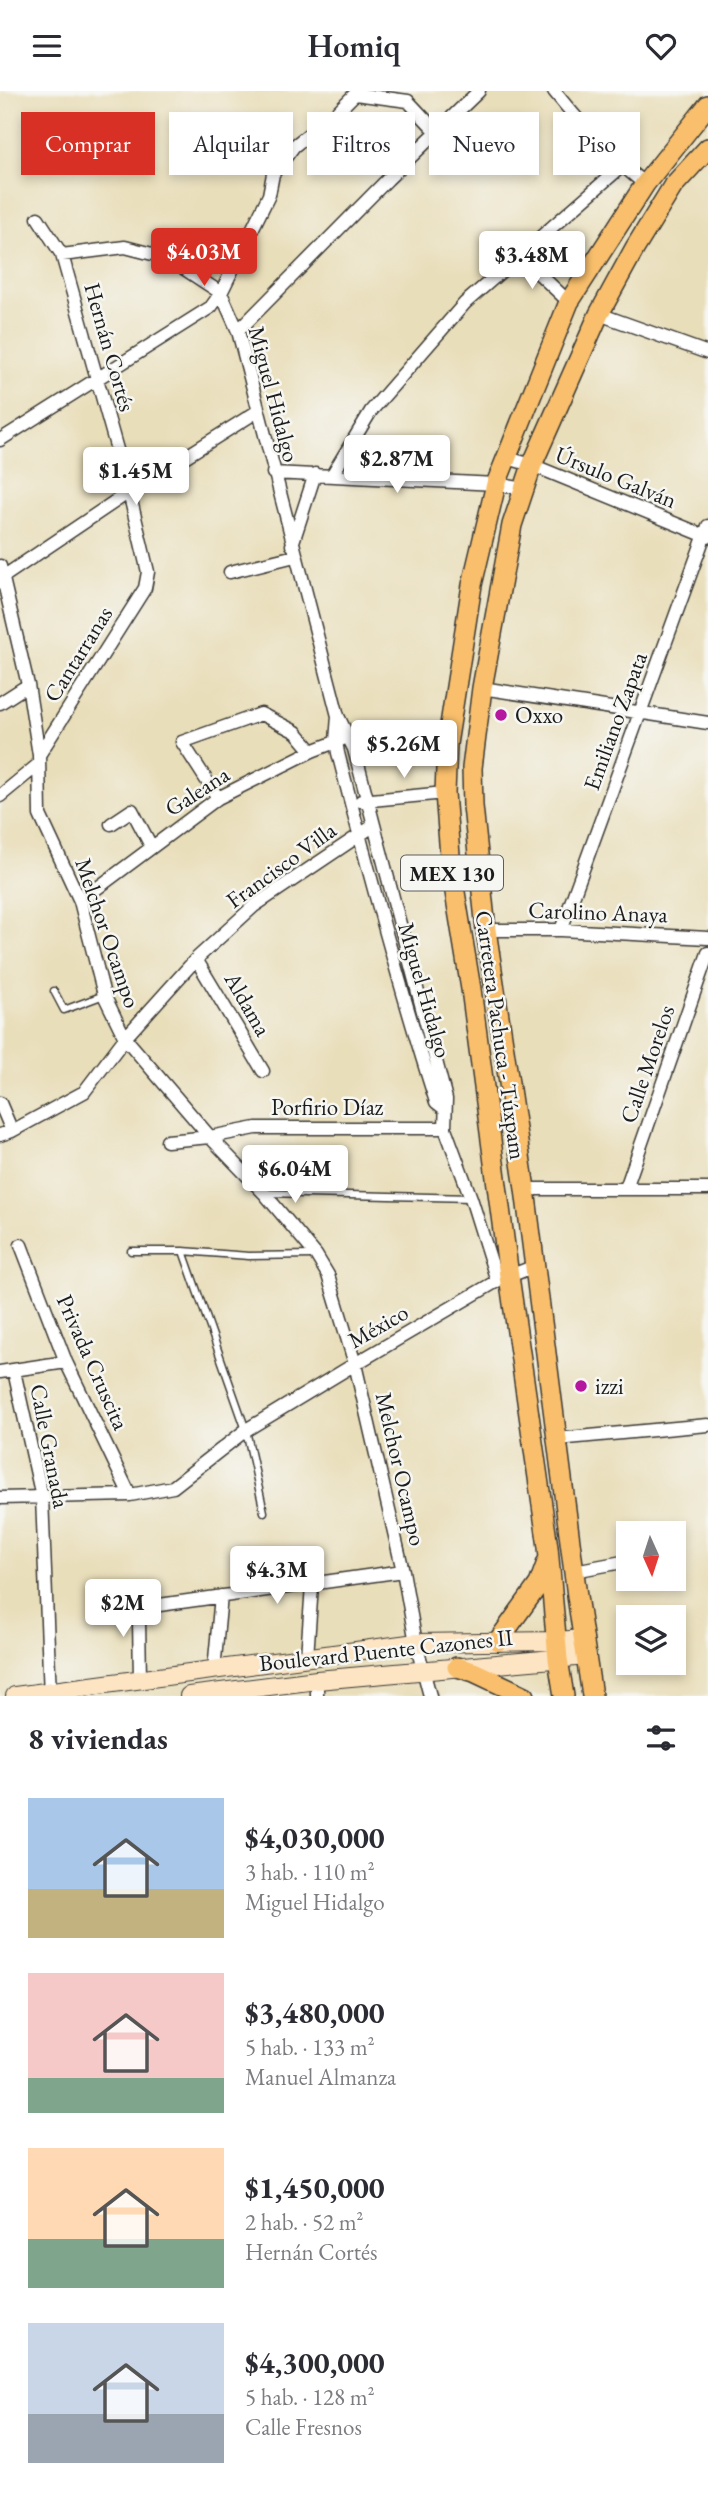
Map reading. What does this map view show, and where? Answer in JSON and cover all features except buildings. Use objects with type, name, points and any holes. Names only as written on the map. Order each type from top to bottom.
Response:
[{"type":"main road","name":"Carretera Pachuca - Túxpam","points":[[565,1696],[557,1650],[548,1547],[503,1279],[471,989],[452,867],[445,793],[447,744],[472,585],[496,484],[569,302],[645,184],[708,105]]},
{"type":"main road","name":"Carretera Pachuca - Túxpam","points":[[593,1696],[574,1571],[525,1189],[486,930],[473,806],[472,768],[482,688],[512,525],[532,465],[599,314],[635,247],[673,186],[708,148]]},
{"type":"main road","points":[[498,1641],[539,1584],[547,1568],[548,1547]]},
{"type":"main road","name":"Boulevard Puente Cazones II","points":[[15,1696],[50,1694],[139,1679],[416,1643],[498,1641],[557,1650]]},
{"type":"main road","points":[[557,1650],[585,1648]]},
{"type":"main road","name":"Boulevard Puente Cazones II","points":[[189,1696],[317,1688],[557,1650]]},
{"type":"main road","points":[[457,1667],[525,1696]]},
{"type":"street","points":[[458,112],[479,91]]},
{"type":"street","points":[[555,91],[572,112]]},
{"type":"street","points":[[0,440],[211,307],[221,293],[269,195],[273,173],[294,146],[336,113],[356,93],[408,101],[429,123]]},
{"type":"street","points":[[238,331],[388,179],[429,141]]},
{"type":"street","points":[[332,475],[371,411],[466,303],[612,175]]},
{"type":"street","points":[[634,175],[645,184]]},
{"type":"street","points":[[38,218],[62,255],[125,247],[148,251],[168,258],[221,293]]},
{"type":"street","name":"Hernán Cortés","points":[[62,255],[129,492],[148,572]]},
{"type":"street","points":[[519,255],[569,302]]},
{"type":"street","name":"Miguel Hidalgo","points":[[221,293],[238,331],[338,716],[349,737],[366,799],[446,1099],[445,1128],[503,1279]]},
{"type":"street","points":[[599,314],[708,353]]},
{"type":"street","points":[[1,574],[258,411]]},
{"type":"street","name":"Úrsulo Galván","points":[[507,457],[707,533]]},
{"type":"street","points":[[273,473],[496,484],[524,489]]},
{"type":"street","points":[[230,572],[293,550],[315,474]]},
{"type":"street","name":"Emiliano Zapata","points":[[561,930],[707,533]]},
{"type":"street","name":"Cantarranas","points":[[0,796],[39,760],[145,587],[148,572]]},
{"type":"street","name":"Melchor Ocampo","points":[[1,574],[28,685],[39,760],[40,815],[80,901],[104,995],[125,1038],[210,1137],[264,1192],[316,1255],[328,1275],[355,1364],[430,1696]]},
{"type":"street","points":[[0,703],[28,685]]},
{"type":"street","points":[[482,688],[708,723]]},
{"type":"street","points":[[218,798],[182,742],[261,714],[296,732],[312,751]]},
{"type":"street","name":"Miguel Hidalgo","points":[[338,716],[336,741],[359,835],[436,1102],[445,1109]]},
{"type":"street","name":"Galeana","points":[[80,901],[218,798],[312,751],[349,737]]},
{"type":"street","points":[[351,803],[366,799],[445,793]]},
{"type":"street","points":[[111,824],[132,810],[151,846]]},
{"type":"street","name":"Francisco Villa","points":[[6,1133],[84,1092],[125,1038],[197,958],[254,906],[373,826]]},
{"type":"street","name":"Carolino Anaya","points":[[486,930],[561,930],[708,938]]},
{"type":"street","name":"Calle Morelos","points":[[626,1188],[708,953]]},
{"type":"street","name":"Aldama","points":[[197,958],[263,1072]]},
{"type":"street","points":[[405,1002],[419,998]]},
{"type":"street","points":[[0,1103],[6,1133]]},
{"type":"street","name":"Porfirio Díaz","points":[[167,1141],[210,1137],[256,1128],[445,1128]]},
{"type":"street","points":[[525,1189],[708,1189]]},
{"type":"street","name":"Privada Cruscita","points":[[21,1245],[66,1362],[130,1495]]},
{"type":"street","name":"México","points":[[0,1498],[130,1495],[173,1487],[247,1430],[355,1364],[503,1279],[535,1266]]},
{"type":"street","points":[[5,1371],[66,1362]]},
{"type":"street","name":"Calle Granada","points":[[5,1371],[41,1497],[50,1694]]},
{"type":"street","points":[[557,1439],[708,1425]]},
{"type":"street","points":[[574,1571],[616,1563]]},
{"type":"street","points":[[139,1679],[139,1621],[145,1608],[403,1571]]},
{"type":"street","points":[[307,1657],[312,1585]]},
{"type":"street","points":[[214,1670],[221,1596]]},
{"type":"lane","points":[[54,991],[64,1010],[104,995]]},
{"type":"lane","points":[[264,1192],[471,1198]]},
{"type":"lane","points":[[131,1251],[183,1251],[249,1256],[316,1255]]},
{"type":"lane","points":[[183,1251],[247,1430],[264,1512]]},
{"type":"place","name":"Oxxo","points":[[501,715]]},
{"type":"place","name":"izzi","points":[[581,1386]]}]
